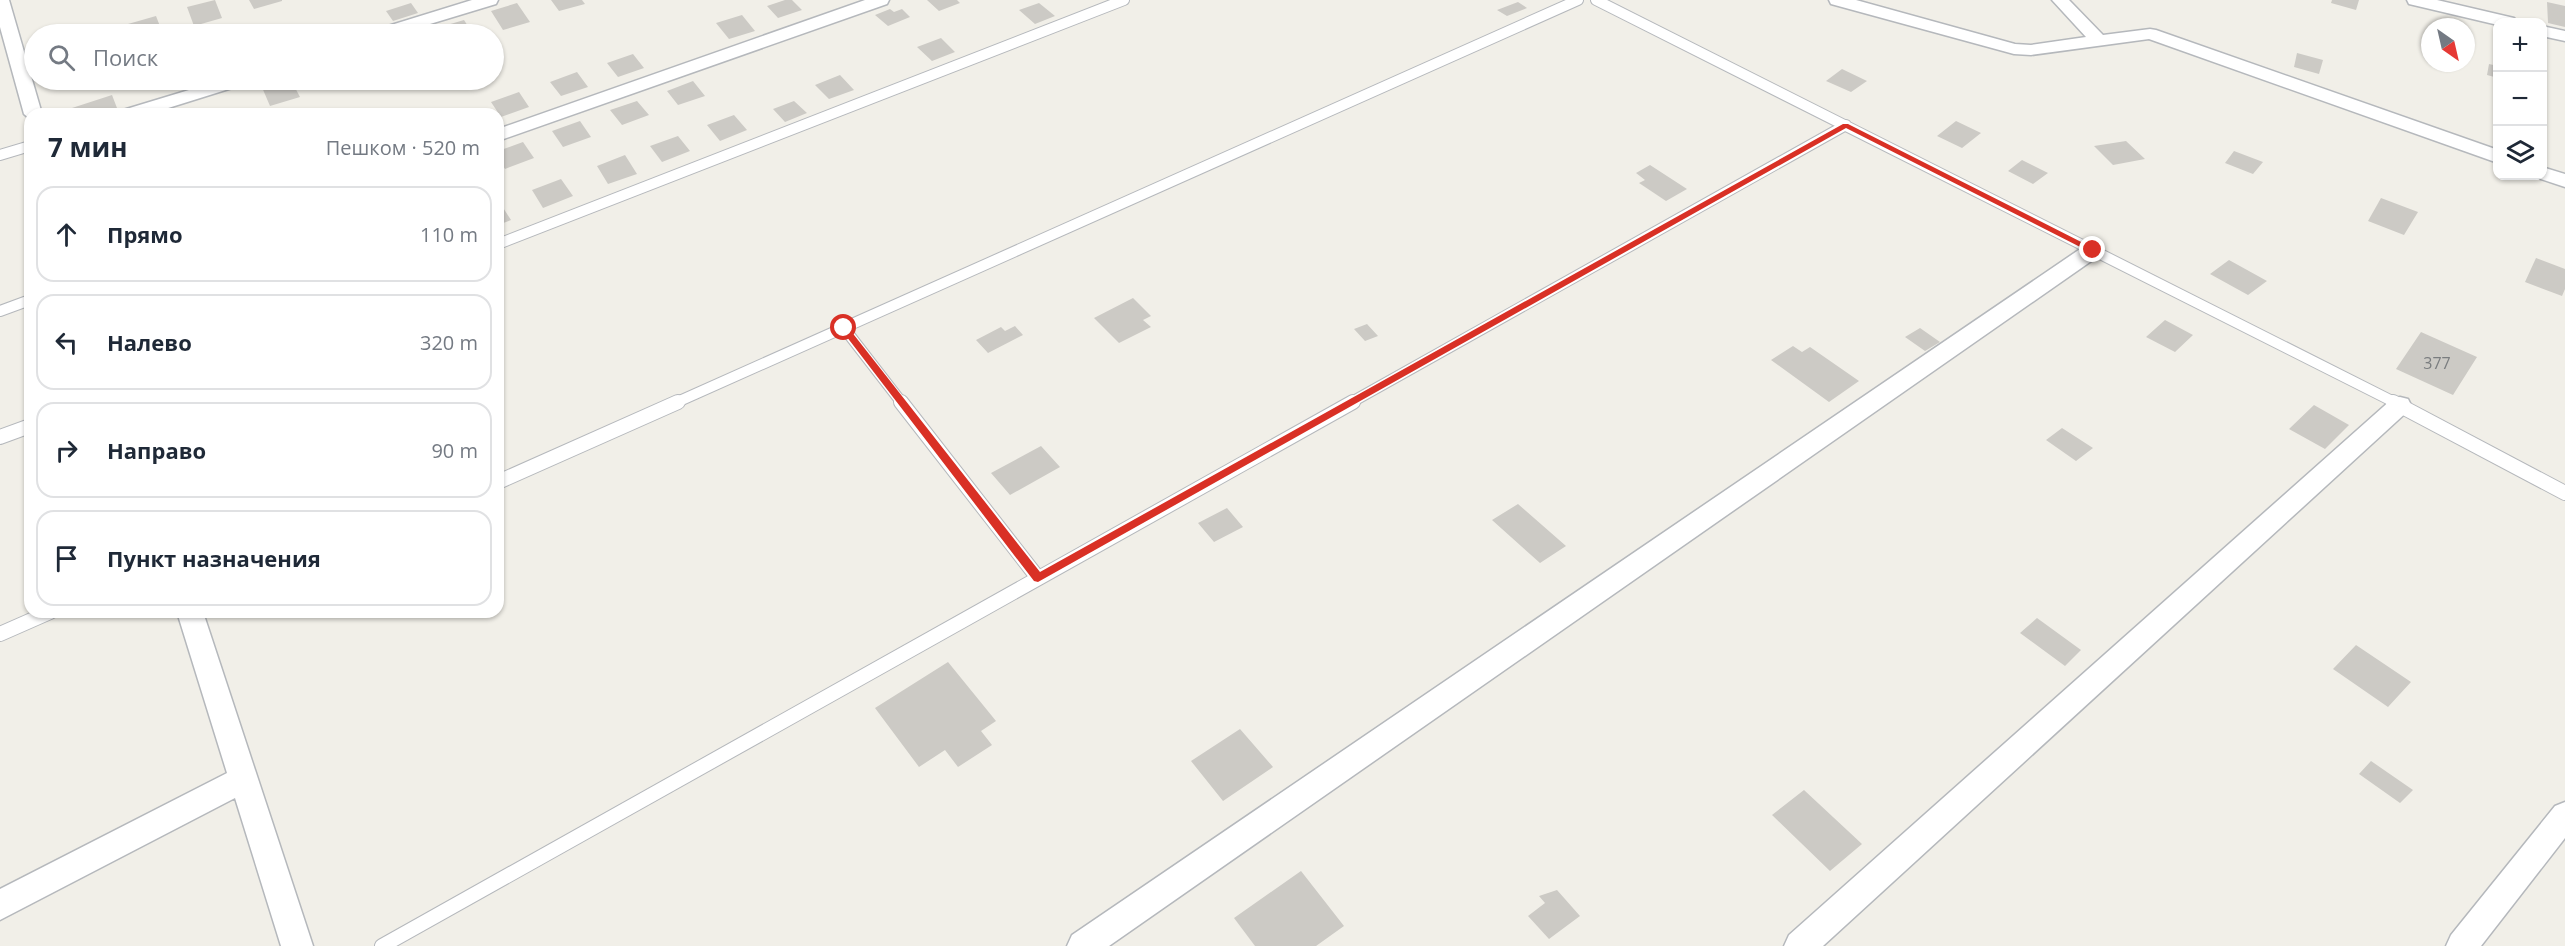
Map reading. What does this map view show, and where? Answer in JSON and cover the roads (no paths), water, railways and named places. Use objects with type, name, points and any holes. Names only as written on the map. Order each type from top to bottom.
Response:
[{"type":"street","points":[[0,0],[24,83]]},
{"type":"street","points":[[413,24],[490,0]]},
{"type":"street","points":[[504,133],[880,0]]},
{"type":"street","points":[[1837,0],[2014,49],[2031,50],[2150,34],[2167,38],[2493,155]]},
{"type":"street","points":[[2060,0],[2098,40]]},
{"type":"street","points":[[2415,0],[2493,18]]},
{"type":"street","points":[[2547,32],[2565,36]]},
{"type":"street","points":[[26,90],[31,108]]},
{"type":"street","points":[[149,108],[207,90]]},
{"type":"street","points":[[2547,175],[2565,181]]},
{"type":"street","points":[[1083,946],[2093,250]]},
{"type":"street","points":[[1800,946],[2400,405]]},
{"type":"street","points":[[198,618],[244,779],[297,946]]},
{"type":"street","points":[[0,905],[244,779]]},
{"type":"street","points":[[2462,946],[2565,815]]},
{"type":"lane","points":[[504,242],[1124,0]]},
{"type":"lane","points":[[504,479],[1578,0]]},
{"type":"lane","points":[[1596,0],[2400,405],[2565,493]]},
{"type":"lane","points":[[382,946],[1846,125]]},
{"type":"lane","points":[[0,155],[24,148]]},
{"type":"lane","points":[[0,311],[24,302]]},
{"type":"lane","points":[[844,328],[1038,578]]},
{"type":"lane","points":[[0,437],[24,428]]},
{"type":"lane","points":[[0,634],[36,618]]}]
